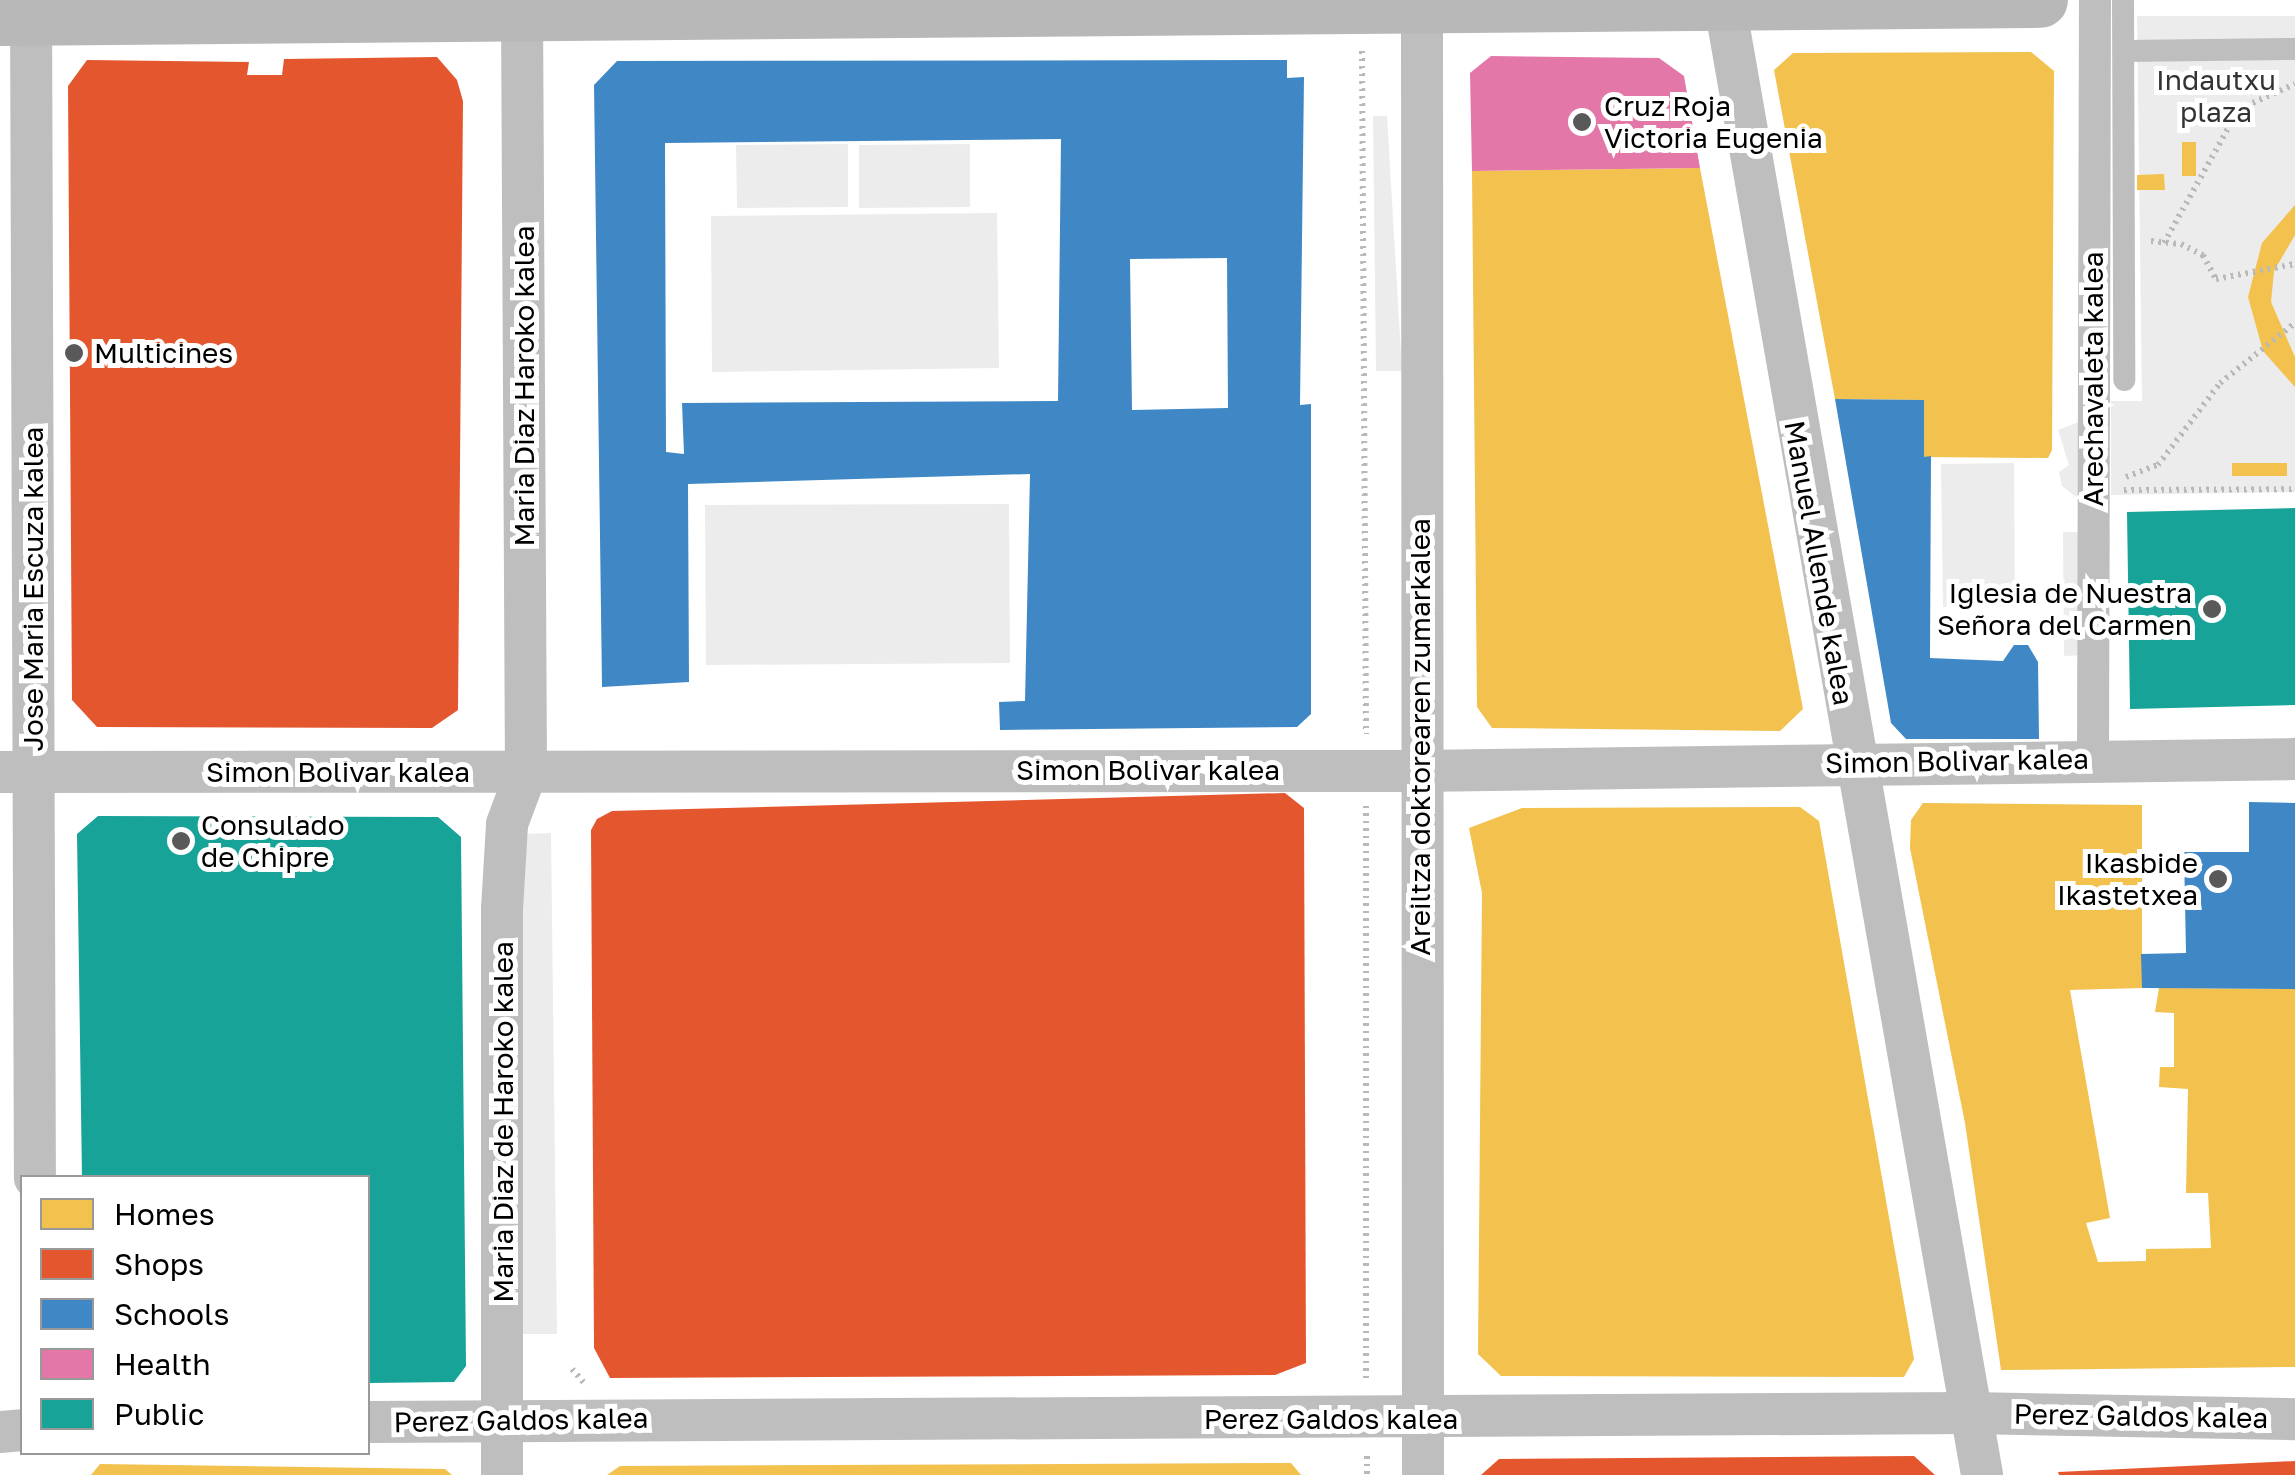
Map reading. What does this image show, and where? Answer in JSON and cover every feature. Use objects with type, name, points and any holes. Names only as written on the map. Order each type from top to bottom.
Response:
[{"type":"main road","points":[[21,12],[522,4],[1362,6],[1422,2],[1725,5],[2040,0]]},
{"type":"street","name":"Arechavaleta kalea","points":[[2093,759],[2095,0]]},
{"type":"street","name":"Areiltza doktorearen zumarkalea","points":[[1422,2],[1423,1475]]},
{"type":"street","name":"Maria Diaz Haroko kalea","points":[[522,4],[526,772]]},
{"type":"street","name":"Manuel Allende kalea","points":[[1725,5],[1853,763],[1982,1475]]},
{"type":"street","name":"Jose Maria Escuza kalea","points":[[21,12],[17,772],[35,1175]]},
{"type":"street","name":"Simon Bolivar kalea","points":[[17,772],[1420,770],[2295,759]]},
{"type":"street","name":"Maria Diaz de Haroko kalea","points":[[502,1475],[502,909],[506,824],[526,772]]},
{"type":"street","name":"Perez Galdos kalea","points":[[370,1422],[1971,1414],[2295,1419]]},
{"type":"lane","points":[[2124,0],[2124,380]]},
{"type":"lane","points":[[2126,51],[2295,49]]},
{"type":"path","points":[[1362,6],[1366,1420]]},
{"type":"path","points":[[2164,242],[2239,109],[2295,84]]},
{"type":"path","points":[[2125,234],[2203,255],[2216,279],[2295,264]]},
{"type":"path","points":[[2093,490],[2158,464],[2220,384],[2295,323]]},
{"type":"path","points":[[2093,490],[2295,488]]},
{"type":"green space","name":"Indautxu plaza","points":[[2137,16],[2295,16],[2295,492],[2111,495],[2111,401],[2142,401]]},
{"type":"green space","points":[[1373,116],[1387,116],[1402,371],[1376,371]]},
{"type":"green space","points":[[848,144],[848,207],[737,208],[736,145]]},
{"type":"green space","points":[[970,144],[970,207],[859,208],[859,145]]},
{"type":"green space","points":[[997,213],[999,368],[712,372],[711,216]]},
{"type":"green space","points":[[2079,422],[2093,510],[2062,486],[2059,472],[2069,465],[2058,430]]},
{"type":"green space","points":[[2014,463],[2015,606],[1943,607],[1941,464]]},
{"type":"green space","points":[[1009,504],[1010,663],[706,665],[705,505]]},
{"type":"green space","points":[[2063,532],[2110,532],[2108,654],[2064,656]]},
{"type":"green space","points":[[551,833],[557,1334],[506,1334],[496,835]]},
{"type":"building: Homes","points":[[2031,52],[2054,71],[2052,450],[2048,458],[1924,457],[1924,400],[1835,399],[1774,70],[1793,53]]},
{"type":"building: Homes","points":[[2182,142],[2196,142],[2196,176],[2182,176]]},
{"type":"building: Homes","points":[[1700,168],[1803,709],[1780,731],[1492,728],[1477,707],[1472,171]]},
{"type":"building: Homes","points":[[2164,174],[2165,190],[2137,190],[2137,175]]},
{"type":"building: Homes","points":[[2295,205],[2295,235],[2274,271],[2271,302],[2295,357],[2295,387],[2263,351],[2248,297],[2262,243]]},
{"type":"building: Homes","points":[[2232,463],[2287,463],[2287,476],[2232,476]]},
{"type":"building: Homes","points":[[1923,803],[2142,805],[2142,988],[2070,990],[2110,1218],[2086,1223],[2098,1262],[2146,1261],[2146,1249],[2211,1248],[2208,1193],[2186,1193],[2188,1089],[2159,1087],[2160,1067],[2174,1067],[2174,1013],[2155,1012],[2159,988],[2295,989],[2295,1367],[2001,1370],[1965,1123],[1910,848],[1911,820]]},
{"type":"building: Homes","points":[[1800,807],[1819,821],[1914,1359],[1904,1377],[1501,1376],[1478,1354],[1482,893],[1469,828],[1522,808]]},
{"type":"building: Homes","points":[[1291,1463],[1301,1475],[607,1475],[620,1466]]},
{"type":"building: Homes","points":[[100,1464],[445,1469],[452,1475],[91,1475]]},
{"type":"building: Shops","points":[[437,57],[457,80],[463,101],[458,710],[432,728],[97,727],[72,700],[68,86],[87,60],[249,62],[247,75],[282,75],[284,59]]},
{"type":"building: Shops","points":[[1285,793],[1304,808],[1306,1363],[1275,1375],[610,1378],[594,1348],[591,830],[597,819],[612,811]]},
{"type":"building: Shops","points":[[1914,1456],[1935,1475],[1481,1475],[1499,1459]]},
{"type":"building: Shops","points":[[2295,1461],[2295,1475],[2058,1472]]},
{"type":"building: Schools","points":[[1287,60],[1287,78],[1304,77],[1300,405],[1311,404],[1311,714],[1297,727],[1000,730],[999,702],[1025,701],[1030,474],[688,484],[689,682],[602,687],[594,85],[617,61]],"holes":[[[1061,139],[1058,401],[682,403],[684,454],[666,452],[665,143]],[[1227,258],[1228,408],[1132,410],[1130,259]]]},
{"type":"building: Schools","points":[[1835,399],[1924,400],[1924,457],[1931,456],[1930,658],[2003,661],[2014,645],[2028,645],[2038,662],[2039,739],[1906,739],[1891,723]]},
{"type":"building: Schools","name":"Ikasbide Ikastetxea","points":[[2249,802],[2295,803],[2295,989],[2142,988],[2141,954],[2186,953],[2184,852],[2249,852]]},
{"type":"building: Health","name":"Cruz Roja Victoria Eugenia","points":[[1491,56],[1659,58],[1684,76],[1700,168],[1472,171],[1470,73]]},
{"type":"building: Public","name":"Iglesia de Nuestra Señora del Carmen","points":[[2295,508],[2295,705],[2130,709],[2127,512]]},
{"type":"building: Public","points":[[98,816],[438,817],[461,837],[466,1366],[454,1382],[370,1383],[370,1175],[82,1175],[77,834]]},
{"type":"place","name":"Cruz Roja Victoria Eugenia","points":[[1582,122]]},
{"type":"place","name":"Multicines","points":[[74,353]]},
{"type":"place","name":"Iglesia de Nuestra Señora del Carmen","points":[[2212,609]]},
{"type":"place","name":"Consulado de Chipre","points":[[181,841]]},
{"type":"place","name":"Ikasbide Ikastetxea","points":[[2218,879]]}]
